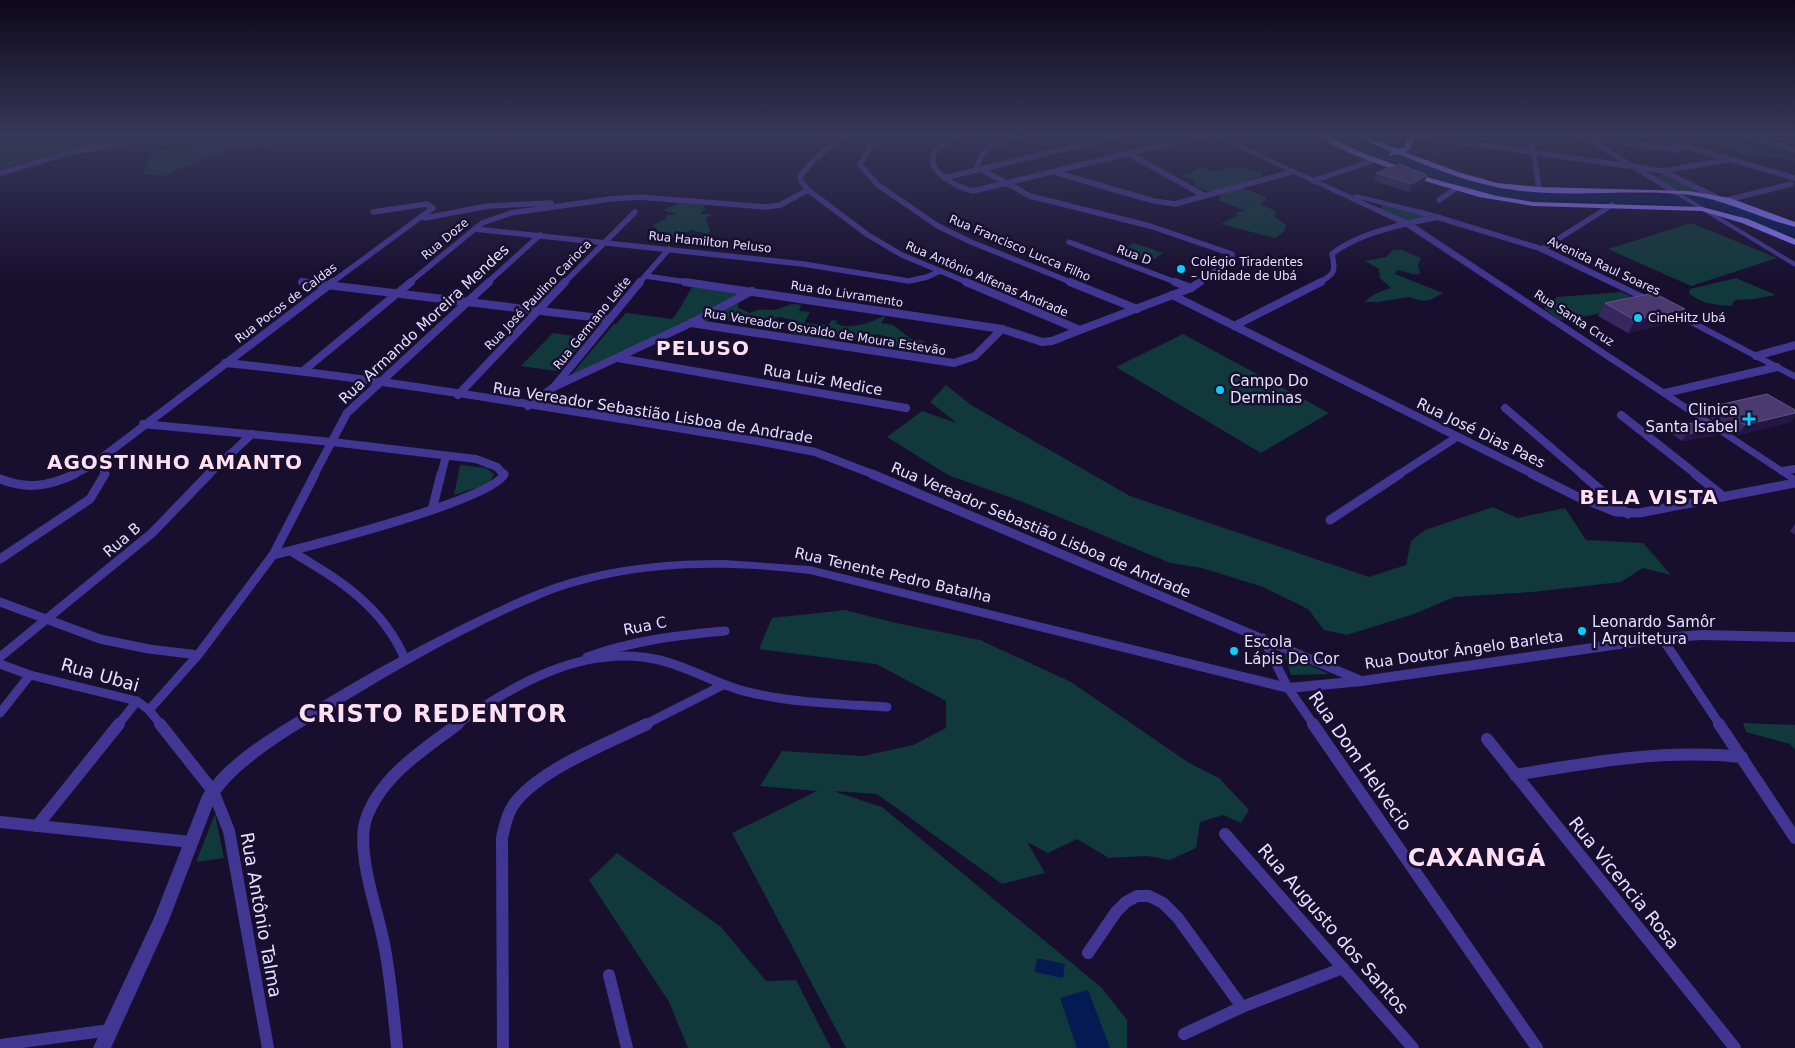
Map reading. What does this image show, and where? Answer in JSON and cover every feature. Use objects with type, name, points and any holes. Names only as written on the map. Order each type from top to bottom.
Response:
[{"type":"main road","points":[[1439,183],[1455,189],[1508,201],[1533,204],[1699,207],[1745,221],[1795,242]]},
{"type":"main road","points":[[1491,183],[1517,188],[1675,192],[1722,199],[1795,225]]},
{"type":"street","points":[[802,183],[808,190]]},
{"type":"street","name":"Rua Francisco Lucca Filho","points":[[876,183],[938,226],[971,242],[1137,309]]},
{"type":"street","points":[[952,183],[964,190],[973,191],[1011,183]]},
{"type":"street","points":[[1093,183],[1167,204],[1182,204],[1252,183]]},
{"type":"street","points":[[1181,183],[1205,196]]},
{"type":"street","points":[[1318,183],[1333,189]]},
{"type":"street","points":[[1538,183],[1539,189]]},
{"type":"street","points":[[1660,183],[1795,266]]},
{"type":"street","points":[[1690,183],[1722,199],[1793,185]]},
{"type":"street","name":"Rua Antônio Alfenas Andrade","points":[[808,190],[885,246],[1080,330],[1191,288],[1232,259],[1232,254],[1150,226],[1030,196],[1007,184]]},
{"type":"street","name":"Avenida Raul Soares","points":[[1333,189],[1439,217],[1542,249],[1617,283],[1795,377]]},
{"type":"street","name":"Rua Santa Cruz","points":[[1333,189],[1408,224],[1665,393],[1782,471],[1795,482]]},
{"type":"street","points":[[1440,200],[1455,189]]},
{"type":"street","name":"Rua Doze","points":[[304,371],[475,228],[494,217],[506,213],[639,197],[774,207],[808,190]]},
{"type":"street","points":[[419,220],[464,208],[488,205],[586,202]]},
{"type":"street","points":[[1373,209],[1374,205],[1382,203]]},
{"type":"street","name":"Rua Pocos de Caldas","points":[[0,479],[19,487],[46,485],[80,472],[104,457],[143,424],[419,220],[432,210],[433,206],[420,205],[373,212]]},
{"type":"street","points":[[1542,249],[1612,205]]},
{"type":"street","name":"Rua José Paulino Carioca","points":[[458,395],[536,311],[635,212]]},
{"type":"street","points":[[1234,326],[1328,278],[1335,272],[1336,267],[1332,254],[1339,248],[1408,224],[1439,217]]},
{"type":"street","name":"Rua Hamilton Peluso","points":[[475,228],[803,264],[909,281],[927,277],[940,271]]},
{"type":"street","name":"Rua Armando Moreira Mendes","points":[[149,710],[198,655],[273,555],[347,413],[540,235]]},
{"type":"street","name":"Rua D","points":[[1069,242],[1191,288]]},
{"type":"street","name":"Rua Germano Leite","points":[[528,406],[554,387],[608,319],[669,249]]},
{"type":"street","name":"Rua do Livramento","points":[[646,276],[1002,329],[1042,342],[1052,341],[1080,330]]},
{"type":"street","points":[[302,282],[608,319]]},
{"type":"street","points":[[554,387],[618,358],[752,291]]},
{"type":"street","name":"Rua José Dias Paes","points":[[1172,295],[1592,503],[1616,512],[1628,514],[1795,482]]},
{"type":"street","name":"Rua Vereador Osvaldo de Moura Estevão","points":[[690,323],[954,363],[970,360],[979,354],[1002,329]]},
{"type":"street","points":[[1756,356],[1795,345]]},
{"type":"street","name":"Rua Luiz Medice","points":[[618,358],[906,408]]},
{"type":"street","name":"Rua Vereador Sebastião Lisboa de Andrade","points":[[225,363],[304,371],[379,382],[757,440],[815,452],[908,488],[1362,680]]},
{"type":"street","points":[[1665,393],[1777,367]]},
{"type":"street","points":[[1505,408],[1628,514]]},
{"type":"street","points":[[1621,415],[1724,497]]},
{"type":"street","points":[[143,424],[332,442],[476,459],[492,464],[502,471],[503,479],[485,491],[432,510],[273,555]]},
{"type":"street","name":"Rua B","points":[[0,657],[152,533],[194,488],[252,434]]},
{"type":"street","points":[[1330,520],[1457,437]]},
{"type":"street","points":[[432,510],[446,456]]},
{"type":"street","points":[[0,560],[90,499],[100,486],[106,473],[104,457]]},
{"type":"street","points":[[1782,471],[1795,469]]},
{"type":"street","points":[[291,551],[354,593],[381,616],[393,630],[405,660]]},
{"type":"street","name":"Rua Tenente Pedro Batalha","points":[[102,1048],[160,921],[190,842],[213,791],[234,769],[329,704],[405,660],[484,619],[536,596],[579,581],[662,566],[769,564],[819,572],[1288,688]]},
{"type":"street","points":[[0,602],[102,639],[137,647],[198,655]]},
{"type":"street","name":"Rua C","points":[[573,663],[636,640],[670,635],[725,631]]},
{"type":"street","name":"Rua Doutor Ângelo Barleta","points":[[1288,688],[1362,680],[1662,638],[1701,636],[1795,637]]},
{"type":"street","name":"Rua Dom Helvecio","points":[[1263,638],[1288,688],[1537,1048]]},
{"type":"street","points":[[1662,638],[1795,838]]},
{"type":"street","points":[[397,1048],[388,958],[366,867],[363,834],[369,812],[388,785],[410,761],[449,730],[496,697],[533,678],[573,663],[617,656],[647,658],[680,667],[723,685],[779,698],[821,703],[887,706]]},
{"type":"street","name":"Rua Ubai","points":[[0,664],[30,675],[101,690],[137,701],[149,710],[213,791]]},
{"type":"street","points":[[0,672],[17,671]]},
{"type":"street","points":[[0,713],[30,675]]},
{"type":"street","points":[[503,1048],[502,838],[510,811],[517,800],[535,783],[561,767],[723,685]]},
{"type":"street","points":[[37,826],[137,701]]},
{"type":"street","name":"Rua Vicencia Rosa","points":[[1487,740],[1735,1048]]},
{"type":"street","points":[[1515,775],[1597,761],[1654,754],[1695,753],[1742,757]]},
{"type":"street","name":"Rua Antônio Talma","points":[[213,791],[222,807],[229,831],[268,1048]]},
{"type":"street","points":[[0,822],[190,842]]},
{"type":"street","name":"Rua Augusto dos Santos","points":[[1225,834],[1413,1048]]},
{"type":"street","points":[[1088,954],[1117,911],[1129,900],[1138,895],[1146,894],[1156,897],[1168,905],[1242,1007]]},
{"type":"street","points":[[1184,1034],[1242,1007],[1343,968]]},
{"type":"street","points":[[608,975],[627,1048]]},
{"type":"street","points":[[0,1045],[110,1030]]},
{"type":"green space","points":[[1195,183],[1246,183],[1242,188],[1268,198],[1260,204],[1275,211],[1275,217],[1286,225],[1284,232],[1275,238],[1221,224],[1236,216],[1237,212],[1245,211],[1219,200],[1221,196],[1194,186]]},
{"type":"green space","points":[[1664,183],[1685,183],[1706,193],[1677,190]]},
{"type":"green space","points":[[679,203],[704,205],[705,209],[700,214],[712,214],[706,218],[710,231],[708,234],[691,230],[676,237],[655,233],[657,229],[653,225],[666,219],[667,215],[677,214],[663,210]]},
{"type":"green space","points":[[1383,205],[1432,216],[1409,223],[1380,210]]},
{"type":"green space","points":[[1691,223],[1777,258],[1691,286],[1608,249]]},
{"type":"green space","points":[[1134,243],[1163,253],[1150,262],[1121,251]]},
{"type":"green space","points":[[1393,250],[1402,250],[1421,258],[1418,265],[1420,274],[1397,270],[1395,274],[1443,293],[1430,300],[1423,301],[1408,297],[1378,302],[1365,302],[1374,295],[1391,288],[1380,278],[1379,269],[1365,261],[1386,257]]},
{"type":"green space","points":[[1736,278],[1776,295],[1735,300],[1731,306],[1704,302],[1689,293],[1690,289]]},
{"type":"green space","points":[[692,287],[738,293],[738,308],[750,313],[761,309],[770,310],[790,305],[801,305],[799,311],[810,312],[804,323],[828,325],[832,320],[838,321],[835,323],[841,325],[854,326],[886,315],[881,323],[893,325],[911,339],[924,341],[924,345],[900,345],[898,348],[888,344],[889,337],[876,334],[874,336],[865,334],[861,340],[833,338],[825,342],[794,334],[788,327],[792,320],[780,317],[763,322],[741,316],[735,320],[728,321],[730,317],[722,316],[705,321],[688,321],[571,375],[614,324],[626,313],[672,319]]},
{"type":"green space","points":[[1621,292],[1631,296],[1616,307],[1598,314],[1559,320],[1544,308],[1557,297]]},
{"type":"green space","points":[[553,333],[587,338],[557,371],[521,366]]},
{"type":"green space","name":"Campo Do Derminas","points":[[1183,334],[1329,413],[1261,453],[1116,367]]},
{"type":"green space","points":[[946,385],[971,405],[1130,496],[1369,577],[1406,565],[1411,541],[1425,530],[1493,507],[1517,518],[1565,508],[1586,540],[1643,543],[1671,575],[1643,568],[1621,582],[1532,592],[1454,597],[1414,614],[1347,635],[1324,630],[1308,609],[1263,587],[1202,568],[1170,563],[1023,502],[948,475],[887,437],[922,411],[957,423],[930,402]]},
{"type":"green space","points":[[460,465],[486,468],[494,474],[489,484],[454,495]]},
{"type":"green space","points":[[845,610],[896,623],[980,640],[1071,682],[1189,763],[1219,778],[1249,810],[1241,823],[1223,815],[1200,822],[1196,848],[1170,860],[1147,856],[1109,858],[1077,839],[1048,853],[1027,842],[1045,873],[1002,884],[877,794],[833,791],[882,807],[1102,988],[1127,1020],[1127,1048],[846,1048],[732,833],[817,791],[760,786],[782,751],[863,756],[913,745],[946,728],[946,701],[876,664],[759,649],[772,618]]},
{"type":"green space","points":[[1284,654],[1329,674],[1291,675]]},
{"type":"green space","points":[[1743,723],[1795,725],[1795,750],[1790,744],[1746,732]]},
{"type":"green space","points":[[215,814],[224,858],[196,862]]},
{"type":"green space","points":[[617,853],[721,927],[766,981],[796,980],[831,1048],[688,1048],[669,1002],[589,880]]},
{"type":"shaded area","points":[[1037,958],[1065,964],[1063,978],[1035,972]]},
{"type":"shaded area","points":[[1088,990],[1110,1048],[1077,1048],[1060,998]]},
{"type":"building","points":[[1654,293],[1685,309],[1635,320],[1605,303]]},
{"type":"building","points":[[1767,394],[1795,410],[1795,413],[1745,425],[1714,406]]},
{"type":"building","points":[[1710,420],[1722,428],[1687,434],[1675,426]]},
{"type":"waterway","points":[[1462,183],[1514,195],[1706,202],[1730,208],[1795,233]]},
{"type":"place","name":"Colégio Tiradentes – Unidade de Ubá","points":[[1181,269]]},
{"type":"place","name":"CineHitz Ubá","points":[[1638,318]]},
{"type":"place","name":"Campo Do Derminas","points":[[1220,390]]},
{"type":"place","name":"Clinica Santa Isabel","points":[[1749,419]]},
{"type":"place","name":"Leonardo Samôr | Arquitetura","points":[[1582,631]]},
{"type":"place","name":"Escola Lápis De Cor","points":[[1234,651]]},
{"type":"district","name":"PELUSO","points":[[703,348]]},
{"type":"district","name":"AGOSTINHO AMANTO","points":[[175,462]]},
{"type":"district","name":"BELA VISTA","points":[[1649,497]]},
{"type":"district","name":"CRISTO REDENTOR","points":[[433,714]]},
{"type":"district","name":"CAXANGÁ","points":[[1477,858]]}]
